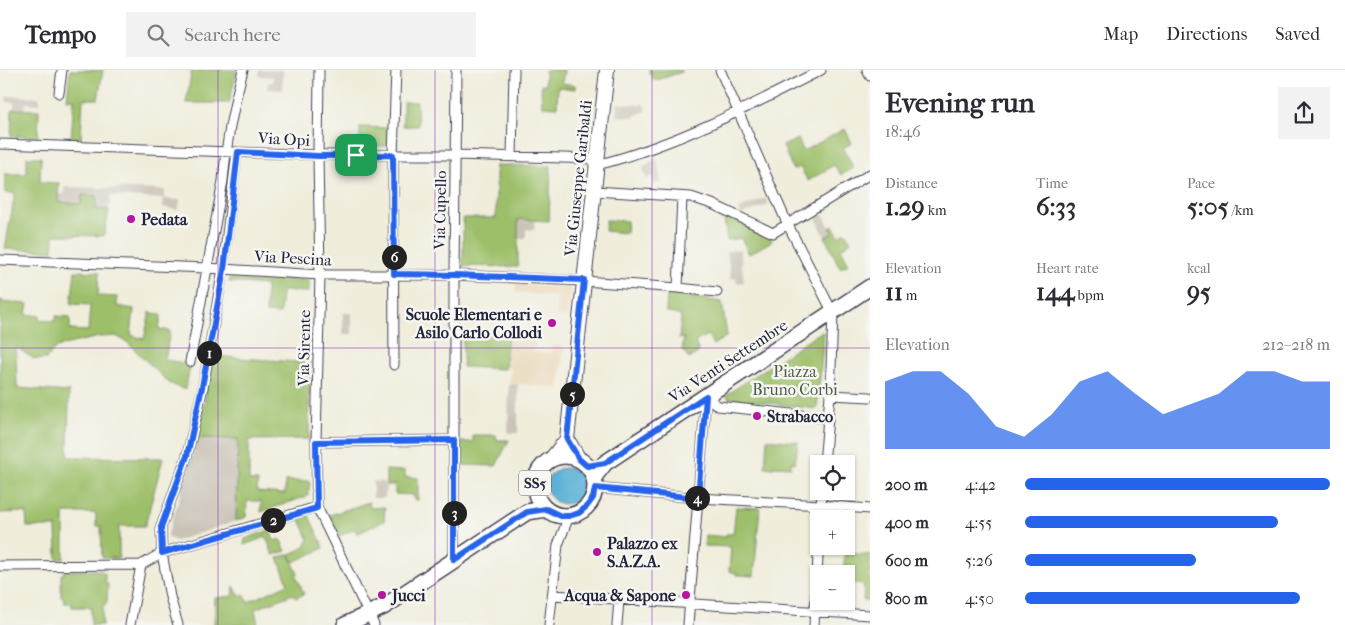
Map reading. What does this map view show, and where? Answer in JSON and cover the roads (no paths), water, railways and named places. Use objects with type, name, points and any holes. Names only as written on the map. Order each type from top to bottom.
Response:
[{"type":"main road","name":"Via Venti Settembre","points":[[589,473],[870,287]]},
{"type":"main road","name":"SS5","points":[[569,516],[561,516],[546,509],[540,502],[535,483],[538,473],[551,460],[560,456],[570,456],[589,473]]},
{"type":"main road","points":[[569,516],[579,513],[593,498],[589,473]]},
{"type":"main road","name":"SS5","points":[[527,512],[536,492]]},
{"type":"main road","name":"SS5","points":[[345,625],[372,620],[385,606],[527,512],[546,509]]},
{"type":"street","points":[[59,93],[62,70]]},
{"type":"street","points":[[190,362],[223,181],[236,95],[243,70]]},
{"type":"street","name":"Via Sirente","points":[[320,70],[317,508],[372,620]]},
{"type":"street","points":[[394,365],[393,155],[396,70]]},
{"type":"street","name":"Via Cupello","points":[[454,560],[456,70]]},
{"type":"street","points":[[512,156],[514,70]]},
{"type":"street","name":"Via Giuseppe Garibaldi","points":[[567,439],[607,70]]},
{"type":"street","points":[[720,70],[787,223],[833,313],[830,395],[825,455]]},
{"type":"street","name":"Via Opi","points":[[0,144],[318,156],[512,156],[597,162],[630,157],[739,111],[821,70]]},
{"type":"street","points":[[867,70],[870,76]]},
{"type":"street","points":[[178,625],[170,597],[162,553],[161,527],[187,456],[202,387],[224,270],[238,152]]},
{"type":"street","points":[[594,191],[690,198],[712,204],[773,233],[870,174]]},
{"type":"street","points":[[678,288],[682,198]]},
{"type":"street","name":"Via Pescina","points":[[0,260],[207,268],[320,275],[454,275],[584,280],[717,292]]},
{"type":"street","points":[[830,395],[870,397]]},
{"type":"street","points":[[706,396],[718,406],[828,418]]},
{"type":"street","points":[[688,625],[706,396]]},
{"type":"street","points":[[551,460],[567,439],[589,473],[698,498],[821,504],[870,509]]},
{"type":"street","points":[[316,442],[454,440]]},
{"type":"street","points":[[821,500],[821,510]]},
{"type":"street","points":[[0,566],[141,565],[162,553],[317,508]]},
{"type":"street","points":[[549,625],[558,545],[569,516]]},
{"type":"street","points":[[814,625],[818,555]]},
{"type":"street","points":[[130,625],[141,565]]},
{"type":"street","points":[[553,595],[870,615]]},
{"type":"street","points":[[616,625],[619,600]]},
{"type":"water","points":[[565,468],[578,473],[583,486],[578,499],[565,504],[552,499],[547,486],[552,473]]},
{"type":"place","name":"Pedata","points":[[131,219]]},
{"type":"place","name":"Scuole Elementari e Asilo Carlo Collodi","points":[[552,323]]},
{"type":"place","name":"Strabacco","points":[[757,416]]},
{"type":"place","name":"Palazzo ex S.A.Z.A.","points":[[597,552]]},
{"type":"place","name":"Jucci","points":[[382,595]]},
{"type":"place","name":"Acqua & Sapone","points":[[686,595]]},
{"type":"park label","name":"Piazza Bruno Corbi","points":[[795,380]]}]
